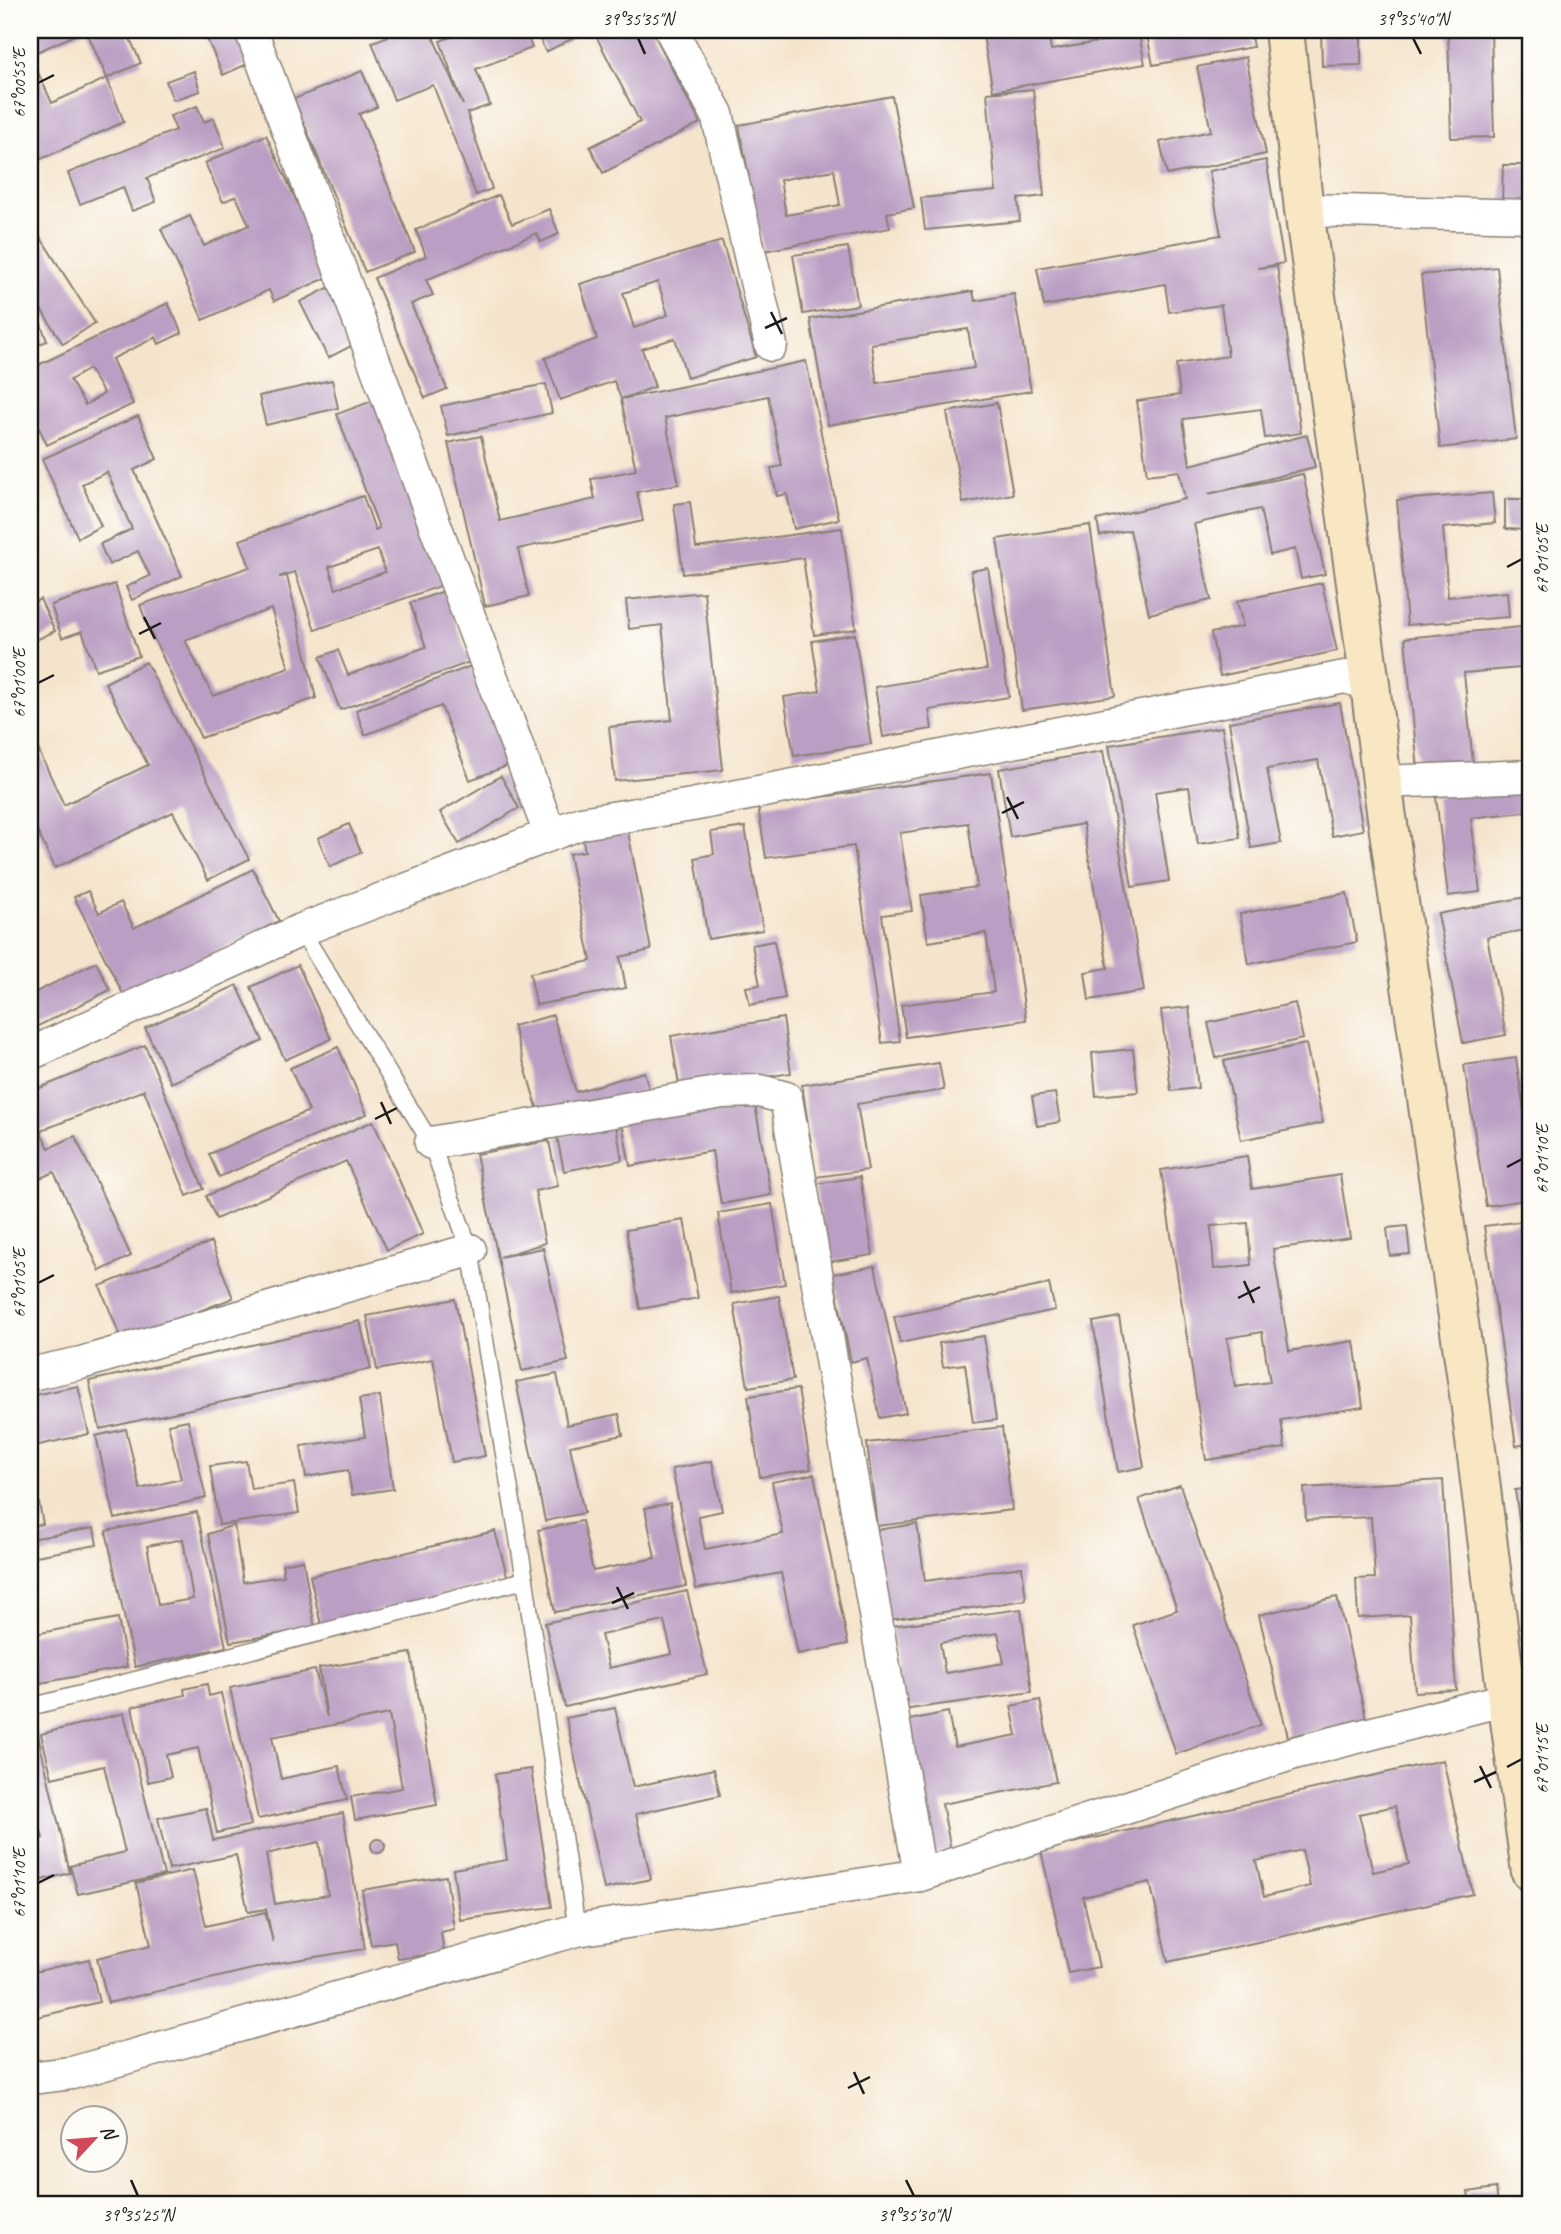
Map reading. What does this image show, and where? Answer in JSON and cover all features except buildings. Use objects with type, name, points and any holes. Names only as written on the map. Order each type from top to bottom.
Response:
[{"type":"main road","points":[[1284,30],[1304,210],[1471,1408],[1531,1872]]},
{"type":"street","points":[[251,30],[550,834]]},
{"type":"street","points":[[671,30],[717,114],[772,345]]},
{"type":"street","points":[[1304,210],[1531,216]]},
{"type":"street","points":[[30,1054],[300,930],[581,823],[692,805],[1345,677],[1370,684]]},
{"type":"street","points":[[1382,782],[1531,776]]},
{"type":"street","points":[[431,1143],[722,1092],[760,1091],[786,1098],[920,1875]]},
{"type":"street","points":[[30,1374],[81,1363],[470,1250]]},
{"type":"street","points":[[30,2078],[72,2073],[577,1930],[920,1875],[1294,1753],[1507,1699]]},
{"type":"lane","points":[[300,930],[431,1143],[470,1250],[525,1580],[577,1930]]},
{"type":"lane","points":[[30,1707],[525,1580]]}]
